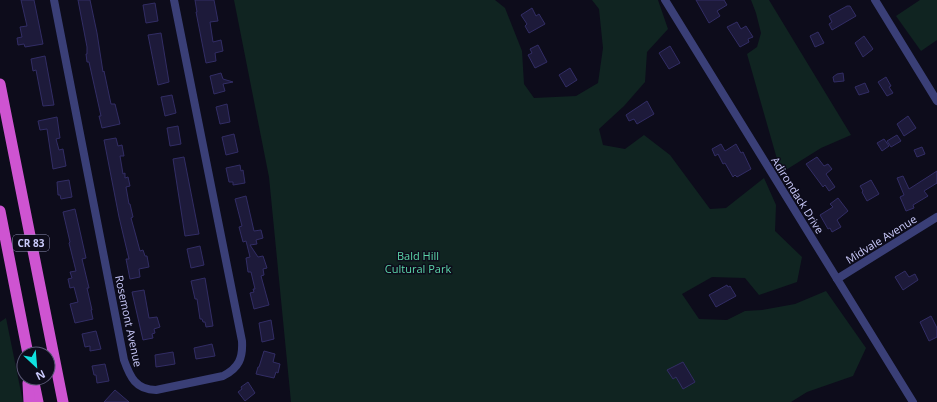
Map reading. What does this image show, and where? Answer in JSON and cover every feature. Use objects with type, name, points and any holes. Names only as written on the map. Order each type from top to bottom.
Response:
[{"type":"highway","name":"CR 83","points":[[0,84],[63,402]]},
{"type":"highway","name":"CR 83","points":[[0,211],[26,346]]},
{"type":"highway","points":[[34,257],[52,314],[70,402]]},
{"type":"highway","points":[[28,386],[29,402]]},
{"type":"highway","points":[[35,386],[38,402]]},
{"type":"street","name":"Rosemont Avenue","points":[[54,0],[124,360],[132,379],[147,390],[156,390],[223,376],[232,372],[238,365],[242,350],[242,341],[174,0]]},
{"type":"street","name":"Adirondack Drive","points":[[665,0],[913,402]]},
{"type":"street","points":[[876,0],[937,101]]},
{"type":"street","name":"Midvale Avenue","points":[[837,279],[937,217]]},
{"type":"green space","name":"Bald Hill Cultural Park","points":[[234,0],[495,0],[505,8],[522,51],[524,84],[534,98],[576,96],[598,83],[603,48],[599,9],[592,0],[658,0],[668,29],[647,52],[645,82],[624,106],[599,129],[603,145],[625,149],[644,135],[670,155],[710,209],[726,208],[764,178],[776,205],[775,231],[802,257],[797,282],[759,295],[745,278],[712,277],[682,294],[699,319],[727,320],[745,311],[762,310],[795,304],[826,291],[866,348],[853,376],[807,392],[791,402],[291,402],[269,177]]},
{"type":"green space","points":[[751,0],[769,0],[851,135],[821,148],[781,173],[747,54],[757,47],[761,33]]},
{"type":"green space","points":[[920,0],[937,0],[937,40],[921,51],[896,16]]},
{"type":"green space","points":[[6,318],[16,367],[16,386],[20,386],[23,402],[0,402],[0,322]]},
{"type":"building","points":[[21,0],[34,0],[43,44],[25,47],[24,44],[18,45],[17,38],[22,37],[20,27],[27,26]]},
{"type":"building","points":[[78,0],[90,0],[103,72],[104,71],[111,104],[115,104],[120,124],[102,128],[99,116],[101,116],[89,62],[87,62],[87,47]]},
{"type":"building","points":[[195,0],[214,0],[218,21],[210,22],[213,42],[221,40],[223,51],[215,53],[216,61],[206,63]]},
{"type":"building","points":[[696,0],[724,0],[727,5],[717,11],[720,16],[709,23]]},
{"type":"building","points":[[155,3],[158,21],[146,23],[143,5]]},
{"type":"building","points":[[847,6],[850,6],[856,16],[832,30],[829,24],[832,22],[829,16]]},
{"type":"building","points":[[532,8],[536,16],[539,14],[545,24],[529,33],[525,26],[527,24],[521,15]]},
{"type":"building","points":[[737,22],[741,29],[746,26],[753,37],[748,39],[749,42],[740,47],[727,27]]},
{"type":"building","points":[[818,32],[824,43],[815,47],[810,36]]},
{"type":"building","points":[[161,33],[169,82],[158,85],[148,35]]},
{"type":"building","points":[[864,36],[873,49],[863,57],[855,43]]},
{"type":"building","points":[[538,45],[547,62],[535,68],[528,55],[532,53],[530,49]]},
{"type":"building","points":[[670,46],[680,63],[669,69],[659,53]]},
{"type":"building","points":[[45,56],[54,105],[43,106],[36,70],[33,71],[31,59]]},
{"type":"building","points":[[570,68],[577,80],[566,87],[559,75]]},
{"type":"building","points":[[221,73],[223,79],[233,82],[223,84],[225,91],[214,94],[210,76]]},
{"type":"building","points":[[843,73],[844,81],[834,82],[833,77],[837,74]]},
{"type":"building","points":[[886,77],[891,86],[889,87],[893,93],[887,96],[878,82]]},
{"type":"building","points":[[865,83],[869,92],[859,95],[855,87]]},
{"type":"building","points":[[172,95],[176,113],[165,116],[161,97]]},
{"type":"building","points":[[647,101],[654,114],[637,124],[634,119],[629,121],[626,115]]},
{"type":"building","points":[[227,104],[230,122],[220,124],[216,107]]},
{"type":"building","points":[[908,116],[916,128],[904,136],[897,124]]},
{"type":"building","points":[[57,117],[60,138],[56,139],[59,150],[63,149],[66,166],[53,169],[47,129],[40,130],[38,121]]},
{"type":"building","points":[[178,126],[181,144],[170,146],[167,128]]},
{"type":"building","points":[[234,134],[238,152],[226,155],[222,137]]},
{"type":"building","points":[[897,135],[901,141],[891,147],[887,141]]},
{"type":"building","points":[[116,138],[118,146],[122,145],[124,156],[120,156],[123,174],[125,173],[125,178],[128,177],[130,186],[126,187],[133,217],[131,218],[140,251],[143,250],[145,256],[147,256],[149,267],[139,269],[140,277],[130,279],[126,259],[129,259],[104,140]]},
{"type":"building","points":[[884,139],[889,146],[882,151],[877,143]]},
{"type":"building","points":[[721,144],[725,151],[736,144],[741,153],[743,152],[751,169],[737,177],[735,175],[733,177],[725,163],[723,164],[718,154],[715,156],[712,149]]},
{"type":"building","points":[[922,147],[925,154],[917,157],[914,150]]},
{"type":"building","points":[[184,157],[199,234],[185,236],[173,159]]},
{"type":"building","points":[[817,157],[824,166],[828,164],[832,169],[826,174],[835,187],[829,191],[825,185],[823,187],[806,164]]},
{"type":"building","points":[[240,165],[241,171],[243,170],[245,183],[233,185],[233,182],[229,182],[226,168]]},
{"type":"building","points":[[937,171],[937,183],[924,191],[928,196],[913,205],[914,208],[906,211],[900,197],[904,195],[897,178],[903,176],[909,189]]},
{"type":"building","points":[[69,180],[72,197],[61,199],[60,195],[58,195],[57,182]]},
{"type":"building","points":[[871,180],[879,194],[867,201],[860,186]]},
{"type":"building","points":[[246,196],[254,231],[261,230],[263,238],[256,240],[257,244],[250,245],[258,257],[263,256],[267,268],[263,269],[264,275],[261,276],[269,305],[254,309],[250,293],[254,292],[253,289],[255,289],[251,272],[248,272],[246,258],[250,257],[246,241],[243,242],[239,227],[242,226],[235,199]]},
{"type":"building","points":[[838,198],[848,211],[837,220],[841,227],[832,232],[830,228],[828,229],[820,215],[833,207],[830,204]]},
{"type":"building","points":[[75,209],[86,258],[82,259],[89,288],[87,288],[93,319],[75,323],[70,304],[78,302],[74,287],[70,288],[68,279],[72,278],[70,272],[76,271],[63,212]]},
{"type":"building","points":[[200,246],[204,265],[191,268],[187,249]]},
{"type":"building","points":[[905,271],[909,277],[915,274],[918,280],[903,290],[895,277]]},
{"type":"building","points":[[205,278],[213,326],[206,327],[205,322],[200,319],[197,299],[195,299],[191,281]]},
{"type":"building","points":[[727,285],[728,287],[730,286],[736,296],[716,307],[709,295]]},
{"type":"building","points":[[144,290],[149,318],[157,317],[160,327],[154,329],[155,333],[152,334],[153,338],[143,340],[132,292]]},
{"type":"building","points":[[931,316],[937,328],[937,337],[929,341],[920,322]]},
{"type":"building","points":[[271,320],[274,339],[262,342],[259,323]]},
{"type":"building","points":[[96,331],[101,349],[90,351],[90,346],[85,347],[82,334]]},
{"type":"building","points":[[212,344],[215,356],[196,359],[194,348]]},
{"type":"building","points":[[264,351],[275,354],[273,362],[280,364],[278,373],[276,372],[274,378],[256,374]]},
{"type":"building","points":[[173,352],[175,364],[156,367],[155,355]]},
{"type":"building","points":[[683,362],[695,382],[683,389],[676,377],[673,379],[667,370]]},
{"type":"building","points":[[105,364],[109,381],[97,383],[96,375],[94,375],[92,366]]},
{"type":"building","points":[[248,382],[255,393],[245,401],[238,392],[242,389],[241,387]]},
{"type":"building","points":[[115,390],[129,402],[104,402]]}]
